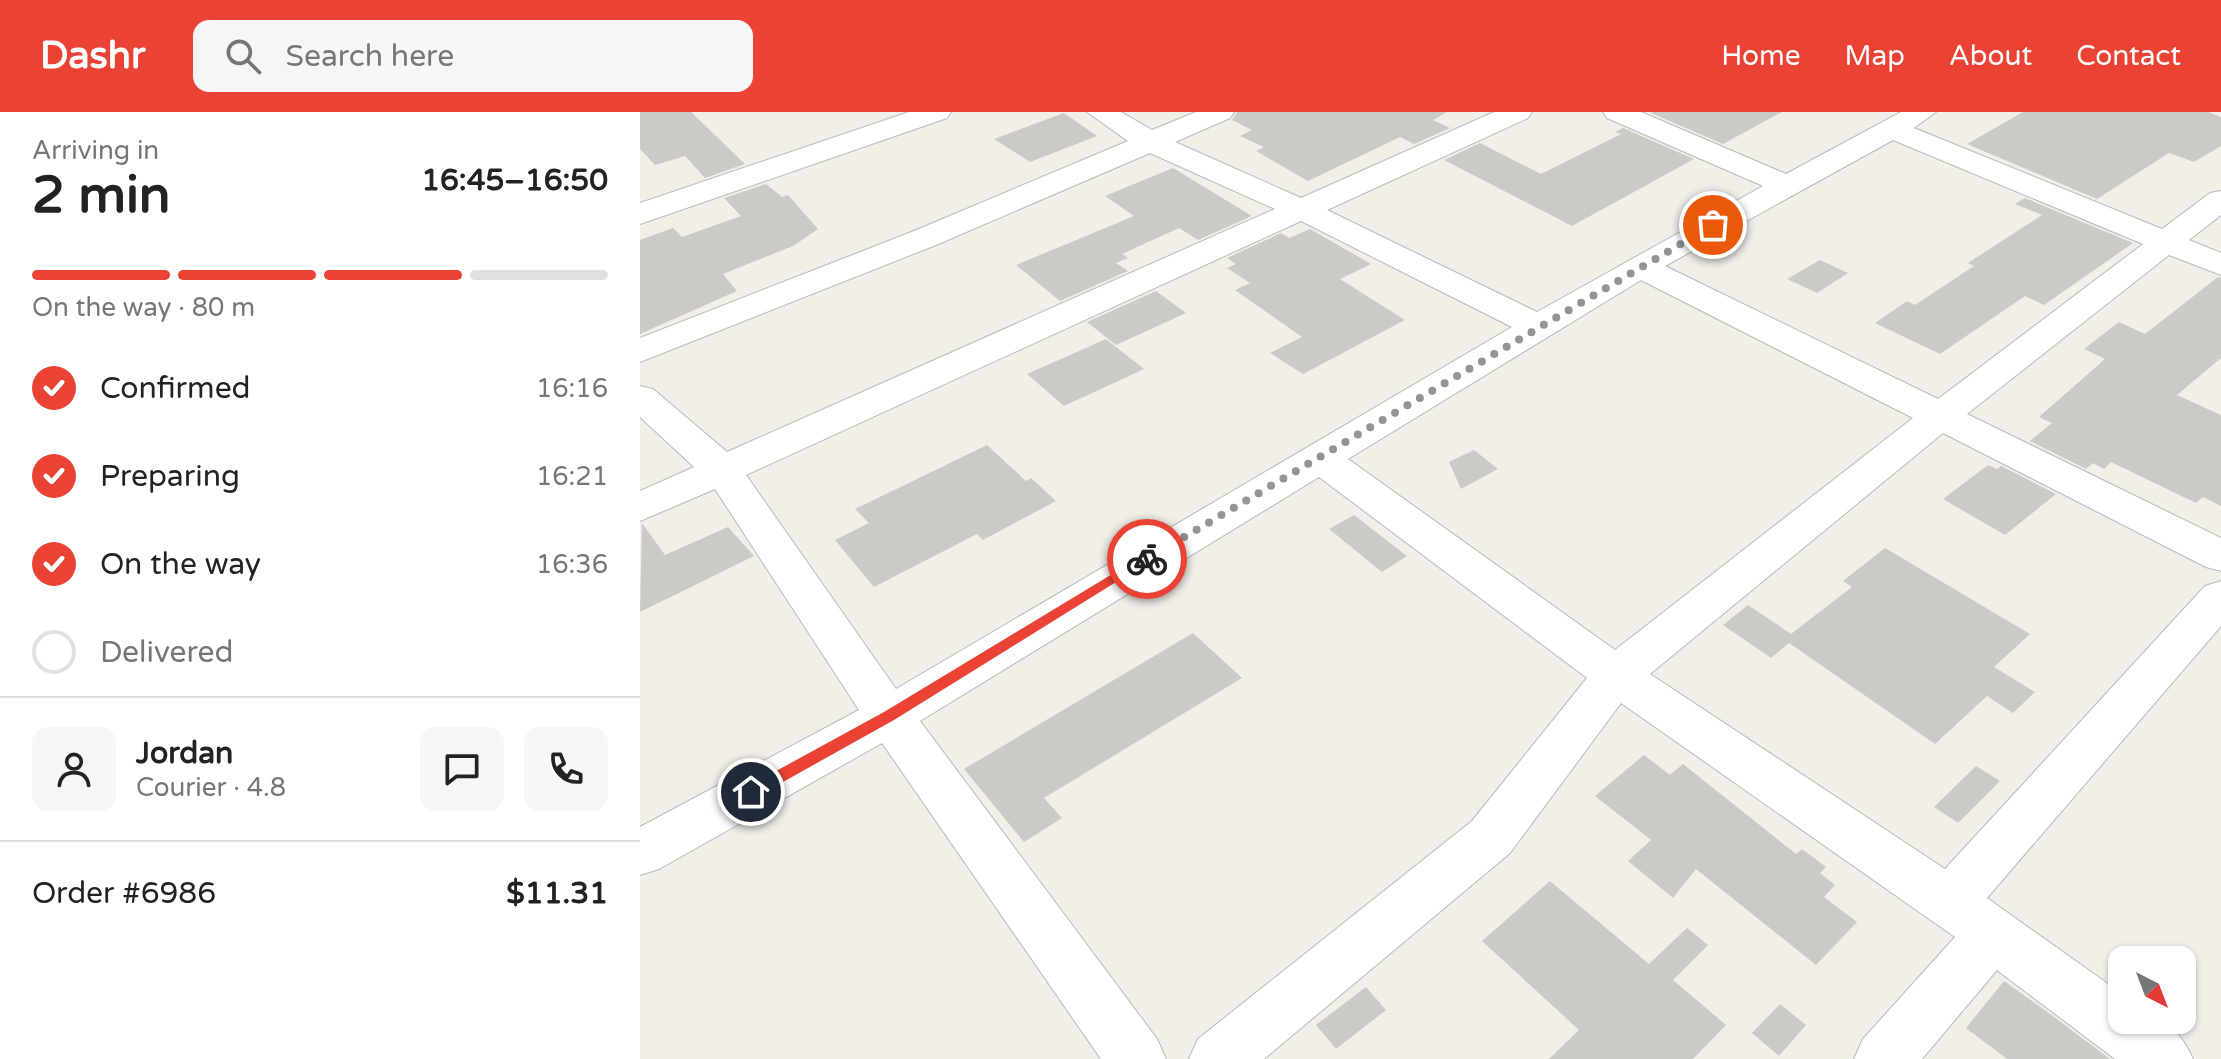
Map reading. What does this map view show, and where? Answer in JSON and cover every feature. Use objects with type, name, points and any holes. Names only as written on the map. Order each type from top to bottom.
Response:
[{"type":"street","points":[[640,214],[937,112]]},
{"type":"street","points":[[1101,112],[1151,142],[1303,210],[1537,326]]},
{"type":"street","points":[[640,351],[925,238],[1220,112]]},
{"type":"street","points":[[640,507],[1518,112]]},
{"type":"street","points":[[1617,112],[1786,185]]},
{"type":"street","points":[[640,853],[889,716],[1640,266],[1907,121],[2165,242],[2221,265]]},
{"type":"street","points":[[1219,1059],[1491,837],[1616,675],[1941,415],[2221,200]]},
{"type":"street","points":[[1640,266],[2221,556]]},
{"type":"street","points":[[640,397],[722,470],[889,716],[1136,1059]]},
{"type":"street","points":[[1318,457],[1616,675],[1972,918],[2163,1059]]},
{"type":"street","points":[[1884,1059],[1972,918],[2221,597]]},
{"type":"building","points":[[640,112],[691,112],[745,164],[705,178],[685,156],[655,165],[640,149]]},
{"type":"building","points":[[1237,112],[1447,112],[1433,120],[1450,128],[1414,144],[1400,137],[1308,181],[1256,151],[1264,147],[1240,136],[1252,130],[1232,120]]},
{"type":"building","points":[[1653,112],[1782,112],[1723,144],[1651,113]]},
{"type":"building","points":[[2023,112],[2208,112],[2221,117],[2221,146],[2194,162],[2169,153],[2097,199],[1967,144]]},
{"type":"building","points":[[1064,113],[1097,136],[1030,162],[994,139]]},
{"type":"building","points":[[1623,128],[1694,159],[1572,226],[1444,160],[1480,143],[1541,174],[1621,134],[1615,132]]},
{"type":"building","points":[[1173,168],[1252,216],[1198,240],[1179,228],[1122,254],[1128,258],[1116,263],[1128,271],[1060,301],[1016,265],[1134,216],[1105,196]]},
{"type":"building","points":[[766,184],[782,197],[788,195],[818,229],[793,246],[723,274],[737,291],[640,334],[640,240],[673,228],[682,237],[741,216],[724,198]]},
{"type":"building","points":[[2025,198],[2133,243],[2044,305],[2025,296],[1940,354],[1875,323],[1907,301],[1915,305],[1974,266],[1968,263],[2042,215],[2015,204]]},
{"type":"building","points":[[1310,229],[1371,264],[1340,279],[1405,320],[1303,374],[1270,353],[1302,337],[1235,290],[1250,283],[1227,268],[1236,264],[1227,258],[1281,233],[1289,238]]},
{"type":"building","points":[[1820,260],[1848,273],[1817,293],[1787,279]]},
{"type":"building","points":[[2218,277],[2221,278],[2221,358],[2177,395],[2221,415],[2221,506],[2203,497],[2196,503],[2111,462],[2104,469],[2093,463],[2086,469],[2030,441],[2052,423],[2039,417],[2105,359],[2084,349],[2119,322],[2145,334]]},
{"type":"building","points":[[1156,291],[1186,313],[1116,345],[1087,322]]},
{"type":"building","points":[[1106,339],[1144,369],[1064,406],[1027,374]]},
{"type":"building","points":[[987,445],[1026,481],[1031,478],[1056,501],[983,540],[977,534],[874,587],[835,540],[869,523],[855,509]]},
{"type":"building","points":[[1474,450],[1498,469],[1461,489],[1449,462]]},
{"type":"building","points":[[1988,465],[1997,469],[2001,466],[2056,494],[2005,535],[1943,499]]},
{"type":"building","points":[[1354,515],[1407,556],[1382,572],[1329,529]]},
{"type":"building","points":[[642,523],[665,555],[728,527],[754,556],[640,612]]},
{"type":"building","points":[[1885,548],[2030,634],[1994,667],[2035,692],[2013,713],[1987,696],[1935,744],[1789,643],[1771,658],[1723,625],[1748,605],[1791,634],[1852,587],[1843,581]]},
{"type":"building","points":[[1193,633],[1242,678],[1044,798],[1062,818],[1024,842],[964,769]]},
{"type":"building","points":[[1644,755],[1670,775],[1683,764],[1796,854],[1802,849],[1826,867],[1820,873],[1835,885],[1824,897],[1857,922],[1816,965],[1696,869],[1673,898],[1628,861],[1651,840],[1595,796]]},
{"type":"building","points":[[1976,766],[2000,781],[1958,823],[1934,807]]},
{"type":"building","points":[[1550,881],[1649,964],[1687,928],[1708,945],[1673,980],[1726,1025],[1693,1059],[1549,1059],[1579,1030],[1482,941]]},
{"type":"building","points":[[2004,981],[2110,1059],[2007,1059],[1966,1028]]},
{"type":"building","points":[[1366,987],[1386,1010],[1336,1049],[1316,1025]]},
{"type":"building","points":[[1780,1004],[1806,1025],[1779,1056],[1752,1033]]},
{"type":"way so far","points":[[1147,559],[1537,326],[1713,225]]},
{"type":"route","points":[[751,792],[889,716],[1147,559]]}]
